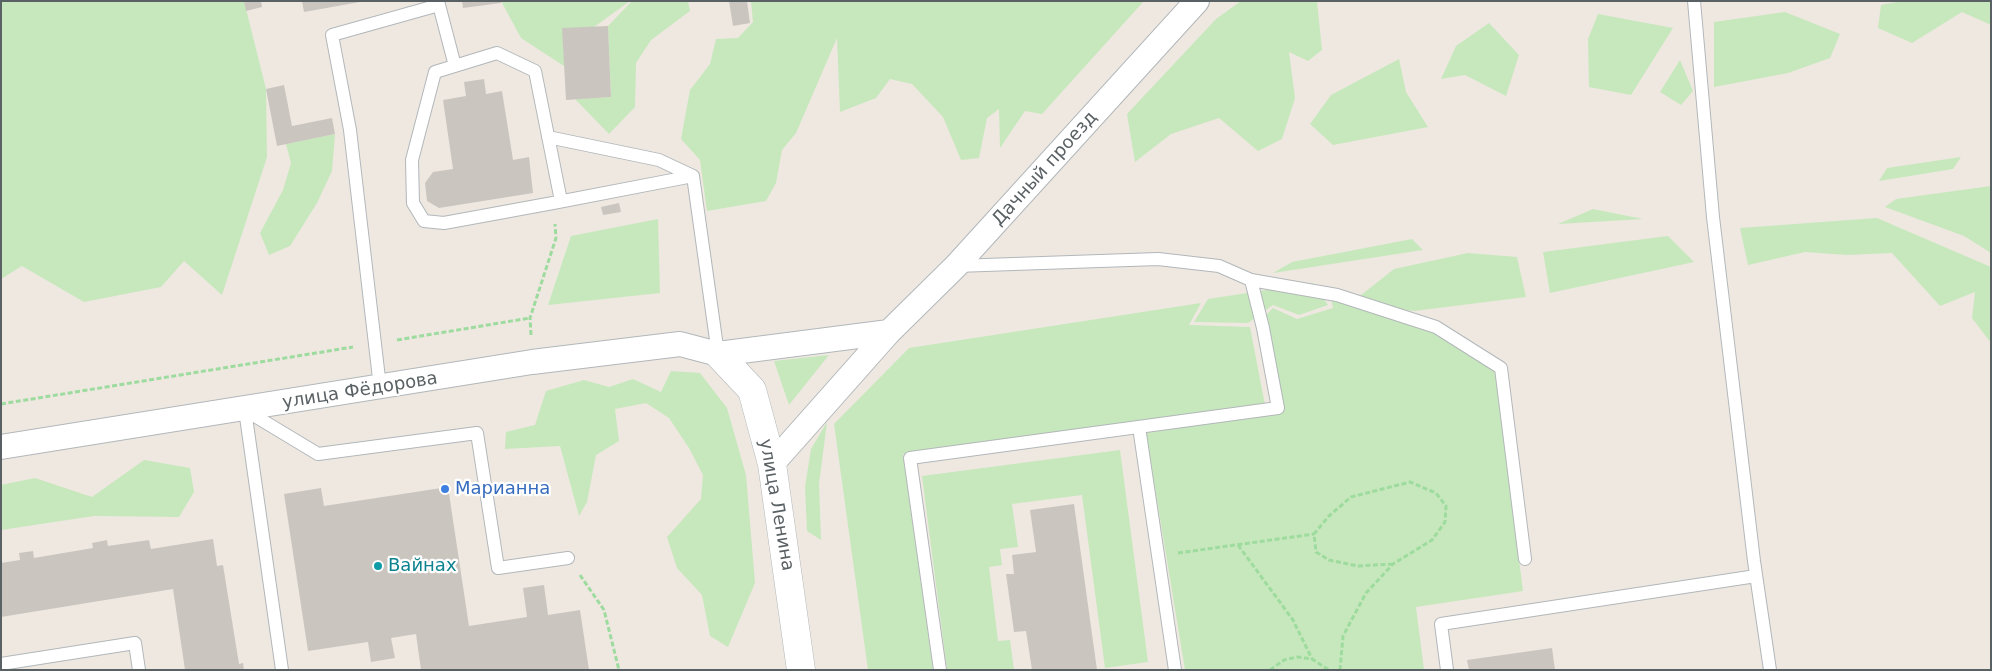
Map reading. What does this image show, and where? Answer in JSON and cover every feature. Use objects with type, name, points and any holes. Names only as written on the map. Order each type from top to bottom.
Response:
[{"type":"street","name":"Дачный проезд","points":[[772,464],[889,332],[956,266],[1197,1]]},
{"type":"street","points":[[718,354],[889,332]]},
{"type":"street","name":"улица Фёдорова","points":[[1,447],[245,410],[532,362],[680,344],[718,354]]},
{"type":"street","name":"улица Ленина","points":[[718,354],[752,390],[772,464],[801,670]]},
{"type":"lane","points":[[1694,1],[1713,217],[1756,576],[1770,670]]},
{"type":"lane","points":[[380,387],[350,130],[332,35],[439,3],[455,66]]},
{"type":"lane","points":[[557,202],[536,71],[497,53],[435,72],[412,160],[413,203],[424,221],[444,223],[557,202],[693,176]]},
{"type":"lane","points":[[548,137],[659,160],[693,176]]},
{"type":"lane","points":[[693,176],[718,354]]},
{"type":"lane","points":[[956,266],[1158,259],[1218,266],[1251,280],[1338,295],[1436,327],[1501,368],[1525,559]]},
{"type":"lane","points":[[940,670],[910,458],[1278,408],[1263,328],[1251,280]]},
{"type":"lane","points":[[245,410],[318,454],[477,432],[498,568],[568,558]]},
{"type":"lane","points":[[245,410],[282,670]]},
{"type":"lane","points":[[1139,427],[1175,670]]},
{"type":"lane","points":[[1447,670],[1441,624],[1756,576]]},
{"type":"lane","points":[[1,664],[136,643],[139,670]]},
{"type":"path","points":[[532,362],[530,318],[556,238],[557,202]]},
{"type":"path","points":[[1,404],[530,318]]},
{"type":"path","points":[[1158,556],[1314,534],[1329,516],[1351,497],[1410,482],[1436,493],[1446,506],[1445,522],[1432,540],[1393,564],[1366,593],[1343,636],[1340,670]]},
{"type":"path","points":[[1314,534],[1316,552],[1329,560],[1358,566],[1393,564]]},
{"type":"path","points":[[1238,545],[1293,620],[1312,659]]},
{"type":"path","points":[[568,558],[604,610],[619,670]]},
{"type":"path","points":[[1270,670],[1284,660],[1298,657],[1312,659],[1329,670]]},
{"type":"green space","points":[[1,1],[244,1],[266,89],[267,157],[222,295],[184,261],[161,287],[84,302],[22,266],[1,279]]},
{"type":"green space","points":[[501,1],[630,1],[594,27],[564,66],[521,38]]},
{"type":"green space","points":[[632,1],[688,1],[690,11],[651,40],[636,63],[635,107],[609,134],[575,99],[611,97],[608,26]]},
{"type":"green space","points":[[751,1],[1144,1],[1042,114],[1025,111],[1000,148],[999,109],[987,118],[979,158],[961,160],[943,117],[912,84],[890,79],[876,98],[840,112],[837,38],[796,133],[782,150],[776,183],[766,201],[707,211],[700,160],[681,139],[690,90],[710,64],[716,39],[738,38],[753,22]]},
{"type":"green space","points":[[1241,1],[1317,1],[1322,50],[1308,61],[1289,52],[1295,98],[1282,139],[1258,151],[1219,118],[1171,134],[1135,162],[1127,114],[1216,19]]},
{"type":"green space","points":[[1902,1],[1991,1],[1991,25],[1962,12],[1912,43],[1878,28],[1881,5]]},
{"type":"green space","points":[[1785,12],[1840,34],[1830,58],[1788,73],[1714,87],[1714,22]]},
{"type":"green space","points":[[1598,14],[1673,28],[1631,95],[1589,87],[1588,39]]},
{"type":"green space","points":[[1489,23],[1519,55],[1506,96],[1465,75],[1441,79],[1456,46]]},
{"type":"green space","points":[[1399,59],[1406,92],[1428,127],[1333,145],[1310,124],[1331,95]]},
{"type":"green space","points":[[1680,60],[1693,91],[1681,105],[1660,92]]},
{"type":"green space","points":[[335,134],[332,171],[317,203],[290,246],[269,255],[260,233],[283,190],[291,163],[286,144]]},
{"type":"green space","points":[[1961,157],[1953,169],[1879,181],[1887,168]]},
{"type":"green space","points":[[1991,186],[1991,253],[1964,236],[1885,207],[1896,199]]},
{"type":"green space","points":[[1593,209],[1643,219],[1558,224]]},
{"type":"green space","points":[[1877,218],[1991,267],[1991,343],[1972,318],[1975,292],[1940,306],[1892,253],[1847,255],[1805,252],[1748,265],[1740,228]]},
{"type":"green space","points":[[658,219],[660,293],[548,305],[571,236]]},
{"type":"green space","points":[[1668,236],[1694,262],[1550,293],[1543,252]]},
{"type":"green space","points":[[1412,239],[1423,250],[1273,273],[1292,262]]},
{"type":"green space","points":[[1468,253],[1517,257],[1526,297],[1414,311],[1351,303],[1394,269]]},
{"type":"green space","points":[[1313,283],[1328,305],[1299,315],[1273,305],[1248,323],[1194,322],[1208,299]]},
{"type":"green space","points":[[1331,298],[1433,333],[1495,372],[1523,591],[1416,607],[1424,670],[1185,670],[1146,433],[1281,412],[1264,317],[1273,308],[1297,319],[1333,308]]},
{"type":"green space","points":[[1201,303],[1189,325],[1250,327],[1265,405],[903,454],[933,670],[868,670],[834,424],[909,348]]},
{"type":"green space","points":[[829,355],[789,405],[774,361]]},
{"type":"green space","points":[[671,371],[700,373],[727,408],[746,475],[755,583],[728,647],[710,636],[702,595],[677,568],[667,537],[701,499],[703,475],[689,448],[669,418],[646,403],[615,409],[619,441],[596,455],[587,502],[579,516],[560,446],[505,449],[506,432],[535,425],[546,391],[584,380],[609,387],[633,379],[661,392]]},
{"type":"green space","points":[[827,422],[819,484],[821,540],[807,531],[805,487],[811,449]]},
{"type":"green space","points":[[1120,450],[1148,662],[1105,668],[1082,495],[1012,504],[1018,547],[1000,549],[1002,565],[989,567],[998,641],[1010,640],[1014,670],[947,670],[922,476]]},
{"type":"green space","points":[[144,460],[190,468],[194,492],[179,517],[94,516],[1,530],[1,485],[35,478],[92,497]]},
{"type":"building","points":[[244,1],[261,1],[262,7],[246,11]]},
{"type":"building","points":[[302,1],[360,1],[360,2],[304,12]]},
{"type":"building","points":[[462,1],[501,1],[501,3],[463,8]]},
{"type":"building","points":[[729,1],[747,1],[750,23],[733,26]]},
{"type":"building","points":[[608,26],[611,97],[566,100],[562,28]]},
{"type":"building","points":[[484,79],[486,94],[502,91],[513,160],[529,157],[533,193],[439,208],[427,201],[425,183],[433,172],[453,169],[443,100],[466,96],[464,82]]},
{"type":"building","points":[[284,85],[292,126],[332,118],[335,134],[277,146],[266,89]]},
{"type":"building","points":[[619,203],[621,212],[603,215],[601,207]]},
{"type":"building","name":"Вайнах","points":[[448,487],[469,626],[527,617],[523,588],[544,585],[548,615],[580,610],[589,670],[421,670],[416,634],[391,638],[395,658],[371,662],[368,642],[308,651],[284,494],[321,488],[324,506]]},
{"type":"building","points":[[1074,504],[1097,670],[1032,670],[1026,631],[1014,632],[1006,574],[1014,574],[1012,555],[1036,552],[1030,510]]},
{"type":"building","points":[[213,539],[217,566],[223,565],[239,664],[243,663],[244,670],[185,670],[173,589],[1,617],[1,563],[20,560],[19,553],[33,551],[34,558],[93,548],[92,543],[107,540],[108,546],[149,540],[151,549]]},
{"type":"building","points":[[1552,648],[1555,670],[1469,670],[1467,660]]},
{"type":"place","name":"Марианна","points":[[445,489]]},
{"type":"place","name":"Вайнах","points":[[378,566]]}]
